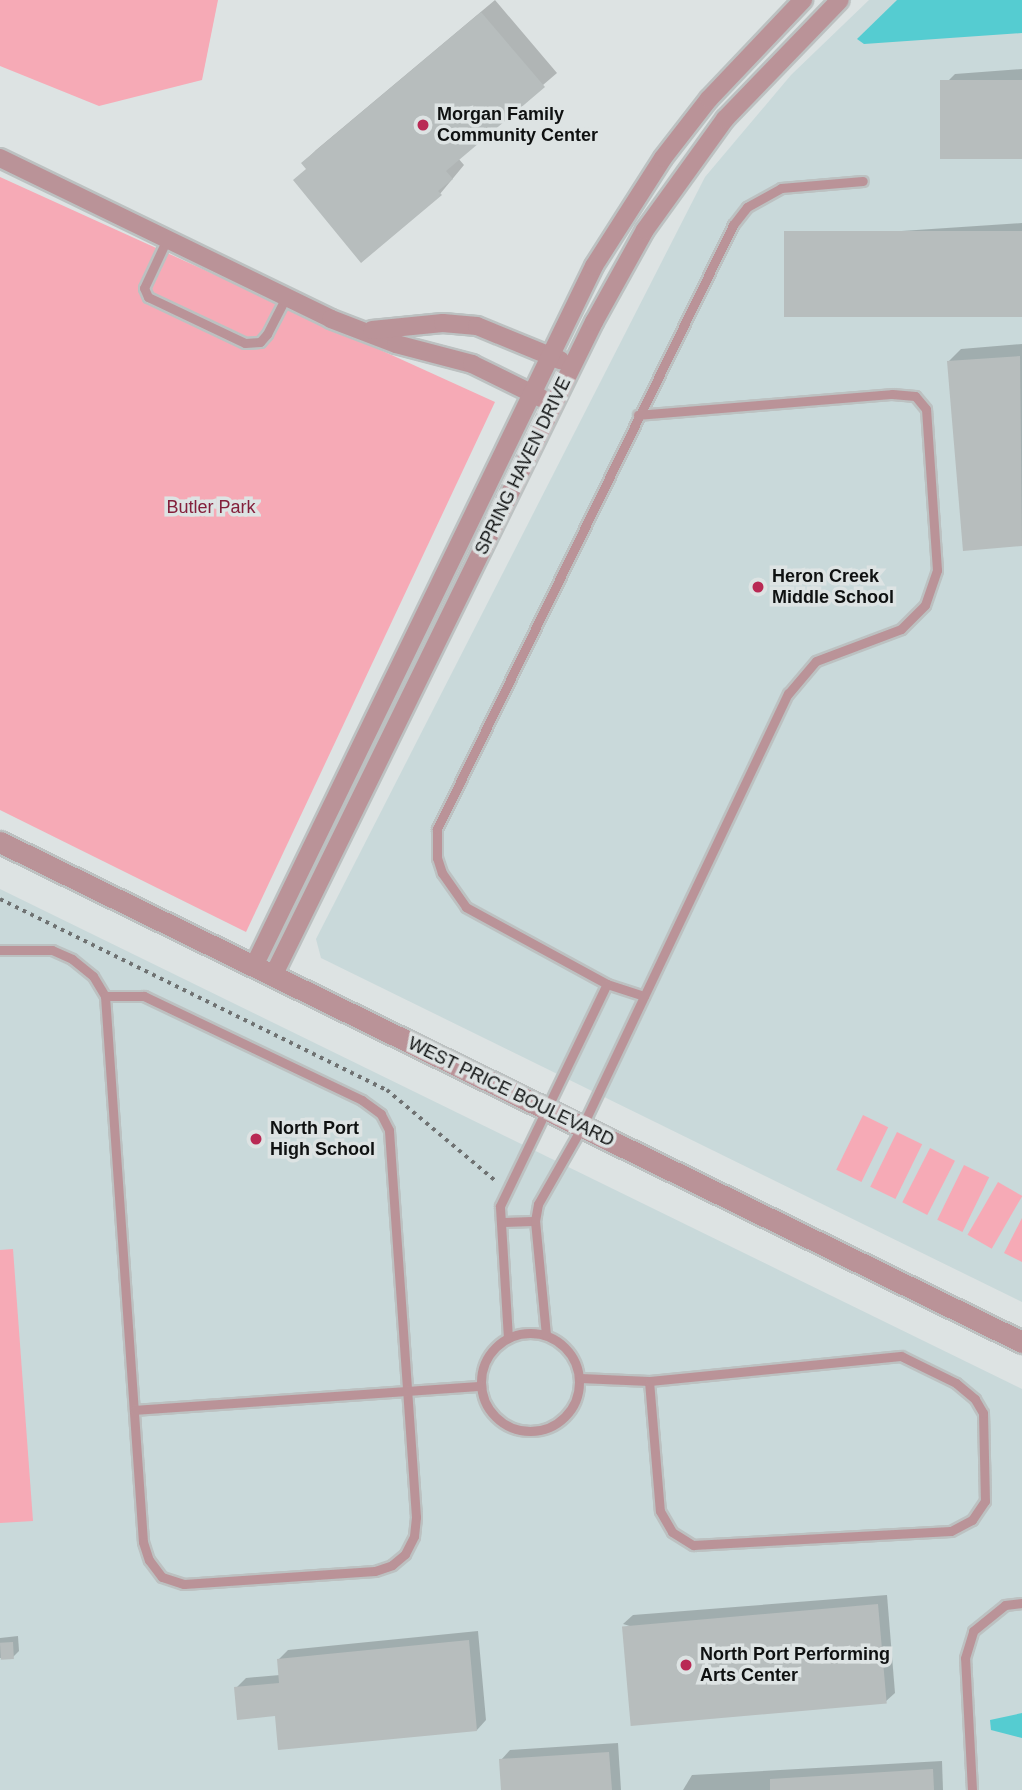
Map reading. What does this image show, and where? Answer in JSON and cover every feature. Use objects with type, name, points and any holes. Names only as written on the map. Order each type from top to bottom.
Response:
[{"type":"street","name":"SPRING HAVEN DRIVE","points":[[273,976],[572,366],[617,280],[684,173],[725,119],[818,19],[840,0]]},
{"type":"street","name":"SPRING HAVEN DRIVE","points":[[254,966],[594,266],[663,158],[716,91],[802,1]]},
{"type":"street","points":[[0,158],[358,330],[472,364],[554,404]]},
{"type":"street","points":[[358,330],[459,323],[497,332],[572,366]]},
{"type":"street","name":"WEST PRICE BOULEVARD","points":[[0,842],[1022,1342]]},
{"type":"lane","points":[[644,996],[607,984],[466,907],[446,884],[436,844],[443,815],[733,225],[747,208],[781,188],[863,181]]},
{"type":"lane","points":[[167,239],[145,288],[148,296],[245,344],[260,342],[267,334],[286,297]]},
{"type":"lane","points":[[545,1335],[535,1221],[538,1203],[582,1126],[788,694],[816,661],[889,636],[914,617],[934,587],[937,552],[926,409],[915,396],[892,394],[638,415]]},
{"type":"lane","points":[[0,950],[52,950],[72,959],[93,976],[105,996],[144,1542],[149,1560],[162,1577],[184,1584],[365,1572],[391,1564],[405,1554],[414,1536],[409,1391],[389,1130],[381,1114],[362,1100],[144,996],[105,996]]},
{"type":"lane","points":[[508,1338],[500,1222],[506,1187],[607,984]]},
{"type":"lane","points":[[500,1222],[535,1221]]},
{"type":"lane","points":[[526,1333],[545,1335],[562,1344],[574,1360],[580,1378],[578,1397],[568,1414],[553,1426],[534,1431],[515,1429],[499,1420],[486,1405],[481,1386],[488,1359],[508,1338],[526,1333]]},
{"type":"lane","points":[[580,1378],[649,1381],[901,1356],[956,1383],[975,1399],[983,1413],[985,1501],[972,1520],[951,1531],[693,1545],[672,1532],[660,1511],[649,1381]]},
{"type":"lane","points":[[134,1410],[481,1386]]},
{"type":"lane","points":[[972,1790],[965,1658],[972,1631],[1005,1605],[1022,1603]]},
{"type":"path","points":[[0,899],[387,1090],[454,1149],[506,1187]]},
{"type":"shaded area","name":"Heron Creek Middle School","points":[[869,0],[1022,0],[1022,1302],[321,958],[316,939],[705,177],[791,75]]},
{"type":"shaded area","name":"North Port High School","points":[[0,889],[1022,1389],[1022,1790],[0,1790]]},
{"type":"green space","points":[[0,0],[218,0],[202,80],[99,106],[0,66]]},
{"type":"green space","name":"Butler Park","points":[[0,177],[495,402],[246,932],[0,810]]},
{"type":"green space","points":[[863,1115],[888,1127],[861,1182],[836,1170]]},
{"type":"green space","points":[[897,1132],[922,1144],[895,1199],[870,1187]]},
{"type":"green space","points":[[930,1148],[955,1161],[927,1215],[902,1202]]},
{"type":"green space","points":[[964,1165],[989,1177],[962,1232],[937,1220]]},
{"type":"green space","points":[[998,1182],[1022,1196],[992,1249],[968,1235]]},
{"type":"green space","points":[[1022,1218],[1022,1262],[1004,1253]]},
{"type":"green space","points":[[13,1249],[33,1521],[0,1523],[0,1250]]},
{"type":"water","points":[[897,0],[1022,0],[1022,33],[864,44],[857,39]]},
{"type":"water","points":[[1022,1713],[1022,1738],[991,1730],[990,1720]]},
{"type":"building","name":"Morgan Family Community Center","points":[[481,12],[545,87],[446,171],[453,179],[438,191],[442,195],[361,263],[293,180],[306,169],[301,163]]},
{"type":"building","points":[[940,80],[1022,80],[1022,159],[940,159]]},
{"type":"building","points":[[784,231],[1022,231],[1022,317],[784,317]]},
{"type":"building","points":[[1020,356],[1022,546],[963,551],[947,361]]},
{"type":"building","points":[[878,1604],[887,1704],[631,1726],[622,1626]]},
{"type":"building","points":[[469,1640],[477,1731],[278,1750],[275,1716],[237,1720],[234,1687],[279,1683],[277,1659]]},
{"type":"building","points":[[13,1642],[14,1659],[1,1660],[0,1643]]},
{"type":"building","points":[[609,1752],[612,1790],[501,1790],[499,1759]]},
{"type":"building","points":[[933,1769],[934,1790],[770,1790],[770,1779]]},
{"type":"place","name":"Morgan Family Community Center","points":[[423,125]]},
{"type":"place","name":"Heron Creek Middle School","points":[[758,587]]},
{"type":"place","name":"North Port High School","points":[[256,1139]]},
{"type":"place","name":"North Port Performing Arts Center","points":[[686,1665]]}]
